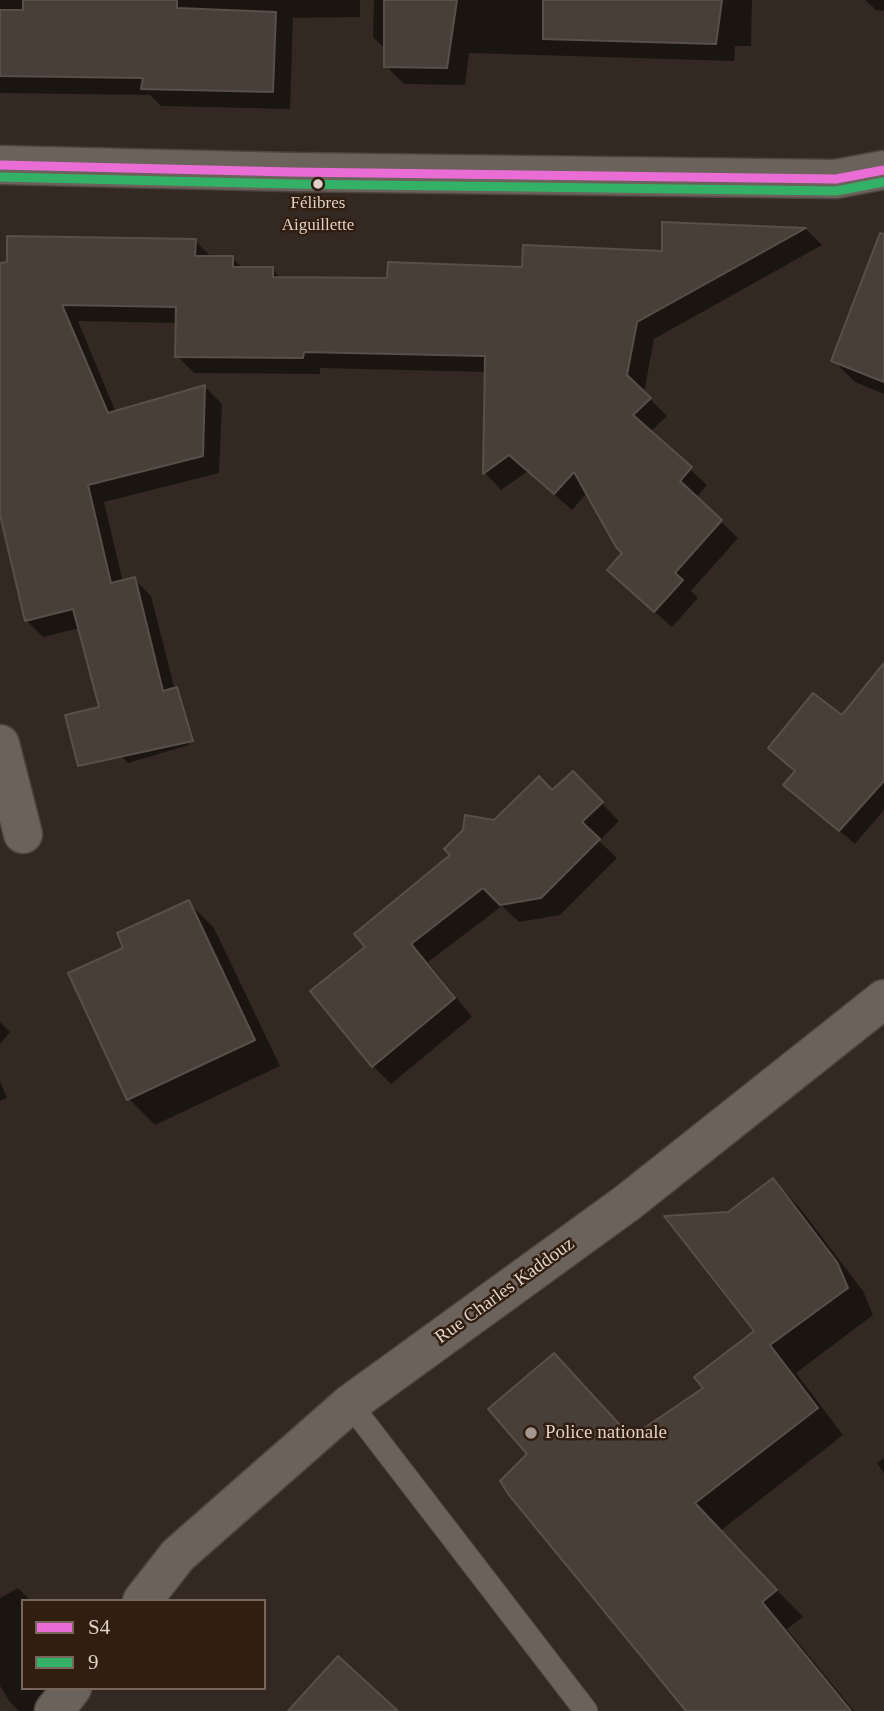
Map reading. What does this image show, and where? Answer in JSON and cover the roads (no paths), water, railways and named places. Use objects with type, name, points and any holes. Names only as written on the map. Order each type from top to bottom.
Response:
[{"type":"street","points":[[0,165],[291,172],[836,178],[884,170]]},
{"type":"street","points":[[0,744],[23,834]]},
{"type":"street","name":"Rue Charles Kaddouz","points":[[144,1599],[178,1555],[350,1404],[627,1203],[884,999]]},
{"type":"street","points":[[54,1711],[70,1690]]},
{"type":"lane","points":[[350,1404],[586,1711]]},
{"type":"place","name":"Félibres Aiguillette","points":[[318,184]]},
{"type":"place","name":"Police nationale","points":[[531,1433]]}]
